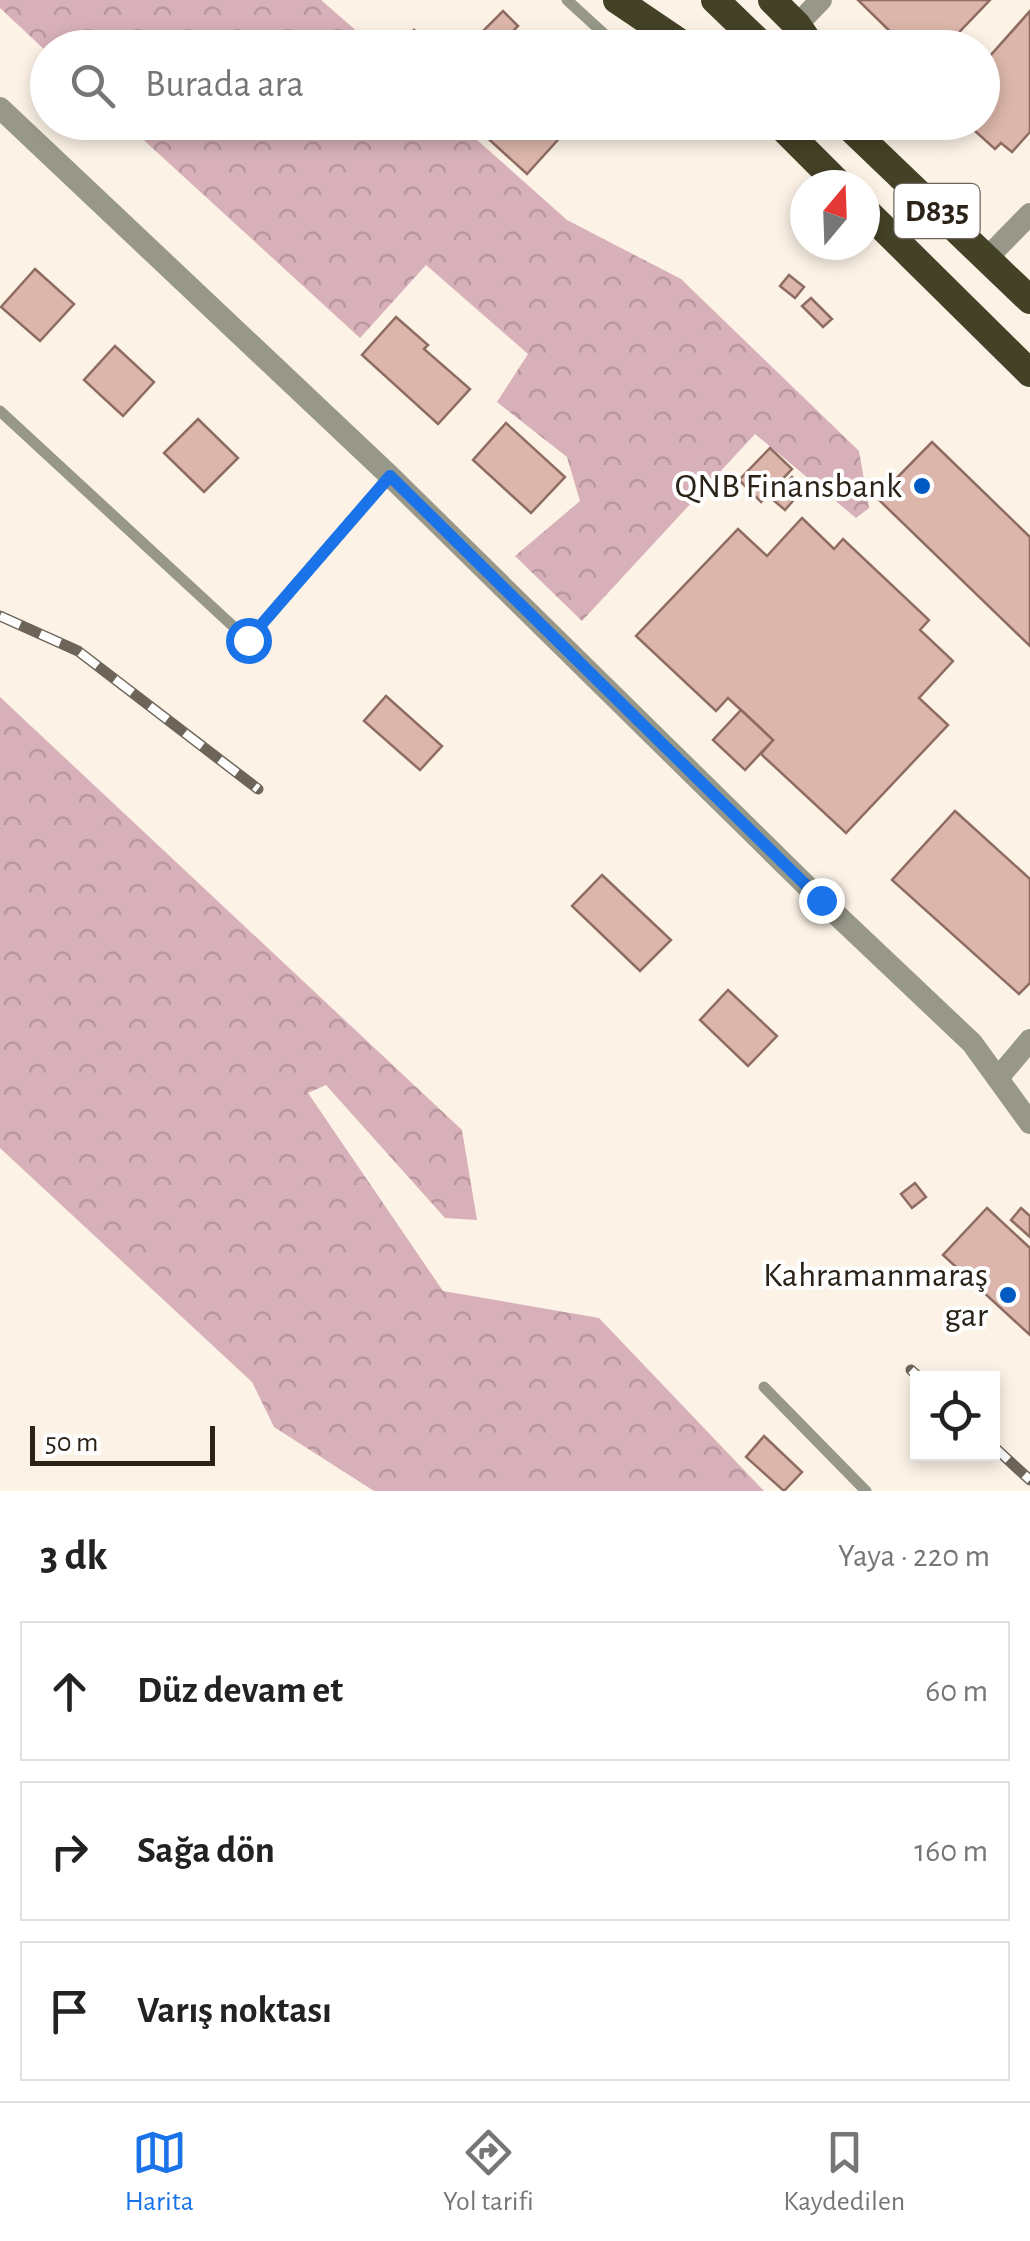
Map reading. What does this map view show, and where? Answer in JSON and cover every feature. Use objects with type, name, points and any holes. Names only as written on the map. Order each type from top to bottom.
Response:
[{"type":"highway","points":[[617,0],[661,30]]},
{"type":"highway","points":[[648,0],[680,30]]},
{"type":"highway","points":[[714,0],[746,30]]},
{"type":"highway","points":[[772,0],[800,30]]},
{"type":"highway","points":[[795,140],[825,170]]},
{"type":"highway","name":"D835","points":[[863,140],[1030,300]]},
{"type":"highway","points":[[876,140],[898,174]]},
{"type":"highway","name":"D835","points":[[880,225],[1030,374]]},
{"type":"street","points":[[808,30],[821,0]]},
{"type":"street","points":[[0,108],[30,136]]},
{"type":"street","points":[[34,140],[390,476],[972,1044],[1030,1123]]},
{"type":"street","points":[[987,258],[1030,214]]},
{"type":"street","points":[[998,1078],[1030,1040]]},
{"type":"lane","points":[[567,0],[600,30]]},
{"type":"lane","points":[[0,411],[248,640],[390,476]]},
{"type":"lane","points":[[764,1387],[866,1491]]},
{"type":"green space","points":[[0,0],[321,0],[355,30],[30,30],[30,36],[0,8]]},
{"type":"green space","points":[[144,140],[477,140],[567,220],[681,279],[859,451],[869,508],[856,518],[755,434],[582,621],[515,556],[580,501],[567,457],[497,402],[528,354],[426,265],[360,338]]},
{"type":"green space","points":[[0,697],[462,1130],[477,1220],[445,1218],[326,1085],[308,1093],[443,1291],[599,1318],[764,1491],[374,1491],[274,1427],[252,1382],[0,1148]]},
{"type":"building","points":[[858,0],[990,0],[961,30],[889,30]]},
{"type":"building","points":[[503,11],[518,26],[514,30],[484,30]]},
{"type":"building","points":[[1030,11],[1030,132],[1012,152],[1001,143],[995,149],[985,140],[1000,140],[1000,45]]},
{"type":"building","points":[[490,140],[558,140],[527,174]]},
{"type":"building","points":[[35,269],[74,304],[40,341],[1,307]]},
{"type":"building","points":[[789,275],[804,287],[795,298],[780,286]]},
{"type":"building","points":[[811,298],[832,319],[823,327],[802,306]]},
{"type":"building","points":[[396,317],[428,345],[424,349],[470,389],[438,424],[362,355]]},
{"type":"building","points":[[115,346],[154,382],[123,416],[84,380]]},
{"type":"building","points":[[198,419],[238,458],[204,492],[164,453]]},
{"type":"building","points":[[506,423],[565,477],[531,513],[473,460]]},
{"type":"building","points":[[932,442],[1030,537],[1030,646],[877,498]]},
{"type":"building","points":[[770,448],[792,469],[761,502],[739,480]]},
{"type":"building","points":[[792,477],[804,488],[785,510],[772,499]]},
{"type":"building","points":[[802,518],[834,549],[843,539],[929,620],[920,630],[953,661],[919,698],[948,725],[846,833],[761,754],[773,740],[728,698],[716,711],[636,636],[738,529],[767,556]]},
{"type":"building","points":[[386,696],[442,746],[420,770],[364,721]]},
{"type":"building","points":[[741,710],[773,740],[745,770],[713,740]]},
{"type":"building","points":[[955,811],[1030,879],[1030,983],[1019,994],[892,880]]},
{"type":"building","points":[[602,875],[671,940],[640,971],[572,906]]},
{"type":"building","points":[[728,990],[777,1036],[748,1066],[700,1020]]},
{"type":"building","points":[[915,1183],[926,1197],[912,1208],[901,1194]]},
{"type":"building","name":"Kahramanmaraş gar","points":[[987,1208],[1030,1248],[1030,1335],[943,1255]]},
{"type":"building","points":[[1021,1208],[1030,1216],[1030,1237],[1011,1220]]},
{"type":"building","points":[[764,1436],[802,1472],[784,1491],[746,1457]]},
{"type":"railway","points":[[0,616],[78,651],[258,789]]},
{"type":"railway","points":[[1000,1452],[1030,1480]]},
{"type":"place","name":"QNB Finansbank","points":[[922,486]]},
{"type":"place","name":"Kahramanmaraş gar","points":[[1008,1295]]},
{"type":"route","points":[[248,640],[390,476],[821,900]]}]
